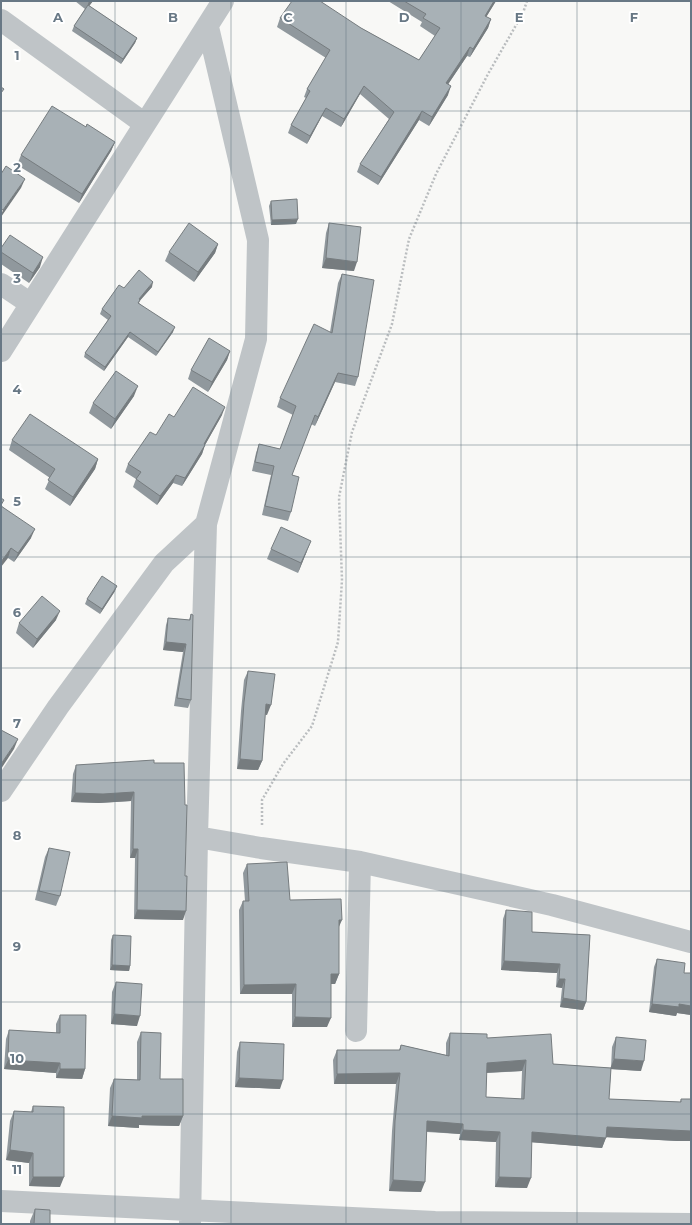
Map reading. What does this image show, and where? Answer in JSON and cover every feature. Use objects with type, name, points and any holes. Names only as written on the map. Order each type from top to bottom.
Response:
[{"type":"street","points":[[1,351],[208,27],[223,1]]},
{"type":"street","points":[[1,20],[145,124]]},
{"type":"street","points":[[190,1217],[197,837],[206,524],[256,339],[258,240],[208,27]]},
{"type":"street","points":[[1,284],[31,304]]},
{"type":"street","points":[[1,791],[58,707],[164,562],[206,524]]},
{"type":"street","points":[[197,837],[360,862],[552,905],[691,942]]},
{"type":"street","points":[[356,1031],[360,862]]},
{"type":"street","points":[[1,1201],[190,1217],[435,1223],[691,1224]]},
{"type":"path","points":[[261,848],[262,800],[283,764],[312,726],[338,642],[342,580],[339,497],[352,432],[392,324],[409,239],[436,174],[488,74],[523,13],[527,1]]},
{"type":"building","points":[[292,1],[320,1],[361,28],[419,60],[440,28],[423,18],[426,14],[404,1],[494,1],[485,16],[491,19],[473,49],[470,47],[446,83],[451,86],[432,117],[422,111],[381,177],[360,164],[394,112],[364,86],[344,119],[326,108],[310,136],[291,125],[310,91],[307,89],[330,50],[280,18]]},
{"type":"building","points":[[88,5],[137,38],[123,59],[74,26]]},
{"type":"building","points":[[52,106],[86,127],[87,124],[115,142],[82,194],[21,155]]},
{"type":"building","points":[[6,166],[25,179],[3,210],[1,209],[1,174]]},
{"type":"building","points":[[297,199],[298,219],[272,220],[271,201]]},
{"type":"building","points":[[189,223],[218,244],[198,272],[169,252]]},
{"type":"building","points":[[329,223],[361,227],[357,262],[326,258]]},
{"type":"building","points":[[10,235],[43,257],[33,273],[1,252],[1,248]]},
{"type":"building","points":[[139,270],[153,282],[139,299],[140,300],[138,303],[175,327],[158,352],[130,332],[105,367],[85,353],[111,316],[102,309],[119,285],[124,288]]},
{"type":"building","points":[[342,274],[374,280],[358,377],[338,373],[318,417],[315,415],[292,475],[299,477],[291,512],[265,506],[274,466],[255,462],[259,444],[280,449],[296,406],[280,398],[314,324],[332,333]]},
{"type":"building","points":[[209,338],[230,351],[212,382],[191,370]]},
{"type":"building","points":[[116,371],[138,386],[115,419],[93,403]]},
{"type":"building","points":[[193,387],[225,407],[204,444],[205,445],[185,478],[176,475],[160,496],[136,479],[141,472],[128,464],[150,432],[156,435],[169,414],[174,417]]},
{"type":"building","points":[[30,414],[98,459],[73,497],[48,480],[55,469],[12,440]]},
{"type":"building","points":[[1,498],[4,500],[1,505]]},
{"type":"building","points":[[1,506],[35,529],[18,553],[11,548],[1,562]]},
{"type":"building","points":[[281,527],[311,541],[301,563],[271,549]]},
{"type":"building","points":[[102,576],[117,586],[102,609],[87,599]]},
{"type":"building","points":[[42,596],[60,611],[37,639],[19,623]]},
{"type":"building","points":[[191,614],[193,615],[191,700],[177,698],[186,644],[166,642],[168,618],[190,620]]},
{"type":"building","points":[[248,671],[275,674],[271,705],[266,704],[262,761],[240,759]]},
{"type":"building","points":[[1,730],[18,739],[1,764]]},
{"type":"building","points":[[154,760],[154,763],[184,763],[185,805],[187,805],[185,876],[187,876],[186,911],[137,910],[138,849],[133,849],[134,792],[103,794],[75,793],[76,765]]},
{"type":"building","points":[[49,848],[70,852],[60,896],[39,891]]},
{"type":"building","points":[[287,862],[290,900],[341,899],[342,920],[339,920],[339,974],[331,974],[331,1018],[295,1017],[296,984],[244,985],[243,901],[249,901],[247,864]]},
{"type":"building","points":[[506,910],[532,912],[532,932],[590,935],[586,1002],[563,998],[565,979],[559,979],[560,964],[504,961]]},
{"type":"building","points":[[113,935],[131,936],[130,966],[112,965]]},
{"type":"building","points":[[657,959],[685,963],[684,973],[691,973],[691,1006],[679,1004],[679,1007],[652,1004]]},
{"type":"building","points":[[116,982],[142,984],[140,1016],[114,1014]]},
{"type":"building","points":[[60,1015],[86,1015],[85,1069],[60,1069],[60,1063],[8,1060],[9,1030],[60,1033]]},
{"type":"building","points":[[141,1032],[161,1033],[160,1079],[183,1079],[183,1116],[142,1116],[142,1118],[112,1116],[114,1079],[140,1080]]},
{"type":"building","points":[[450,1033],[487,1034],[487,1038],[551,1034],[553,1064],[611,1068],[609,1099],[681,1102],[681,1099],[691,1099],[691,1131],[607,1127],[606,1138],[532,1132],[531,1178],[499,1177],[500,1132],[463,1130],[463,1124],[427,1121],[425,1182],[393,1180],[395,1121],[400,1073],[337,1074],[337,1050],[400,1050],[401,1045],[449,1056]],"holes":[[[526,1060],[524,1099],[486,1097],[487,1063]]]},
{"type":"building","points":[[616,1037],[646,1040],[644,1061],[614,1059]]},
{"type":"building","points":[[240,1042],[284,1044],[283,1080],[239,1078]]},
{"type":"building","points":[[33,1106],[64,1107],[64,1177],[33,1177],[33,1153],[10,1150],[14,1111],[33,1112]]},
{"type":"building","points":[[35,1209],[50,1210],[50,1224],[34,1224]]}]
